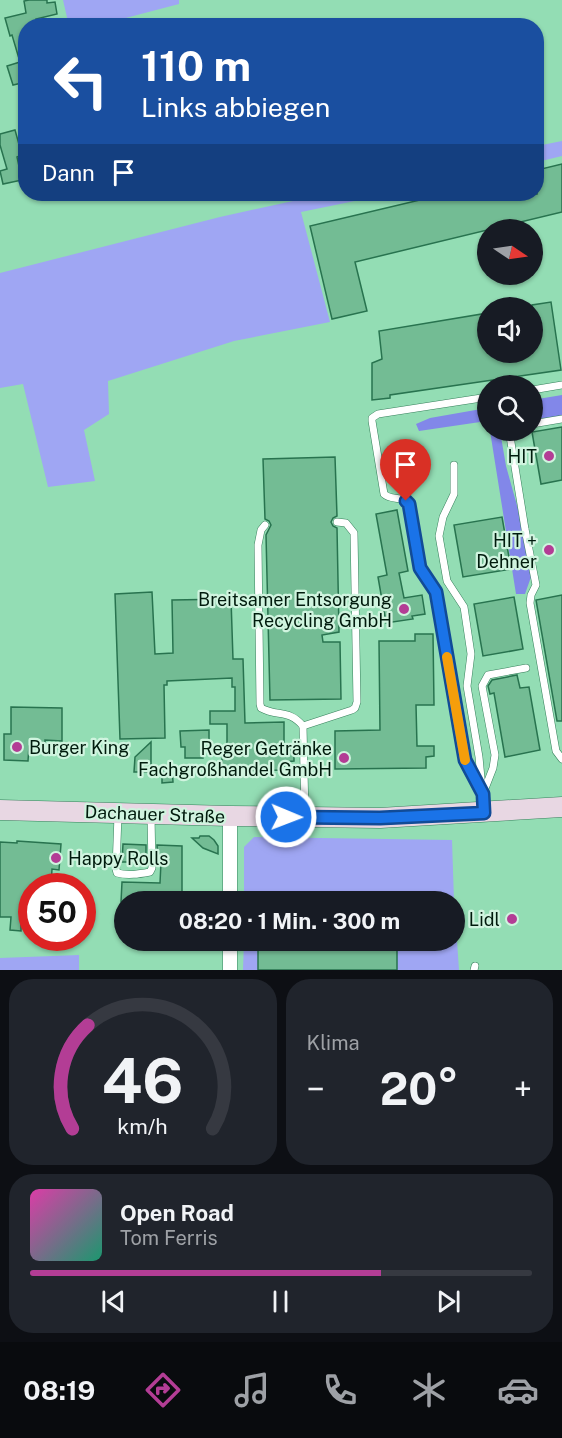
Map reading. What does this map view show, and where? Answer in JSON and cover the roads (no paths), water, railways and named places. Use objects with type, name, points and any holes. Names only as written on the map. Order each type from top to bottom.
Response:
[{"type":"main road","name":"Dachauer Straße","points":[[0,810],[380,818],[483,803],[562,807]]},
{"type":"street","points":[[230,816],[230,891]]},
{"type":"street","points":[[230,951],[230,970]]},
{"type":"lane","points":[[543,388],[562,385]]},
{"type":"lane","points":[[477,399],[378,414],[372,418],[372,421],[384,494],[390,498],[401,498],[409,504],[420,568],[436,592],[465,760],[483,803]]},
{"type":"lane","points":[[543,422],[562,419]]},
{"type":"lane","points":[[511,441],[536,585],[530,603],[556,751],[562,759]]},
{"type":"lane","points":[[454,465],[454,494],[443,517],[439,536],[447,581],[464,607],[471,654],[467,686],[479,757],[483,803]]},
{"type":"lane","points":[[303,726],[352,710],[357,702],[354,533],[346,523],[337,522]]},
{"type":"lane","points":[[265,525],[261,530],[258,545],[260,704],[261,708],[267,711],[288,714],[303,726],[305,817]]},
{"type":"lane","points":[[483,803],[495,755],[482,686],[488,675],[526,668]]},
{"type":"lane","points":[[118,813],[116,869],[117,873],[121,874],[150,872],[152,868],[150,814]]},
{"type":"place","name":"HIT","points":[[549,456]]},
{"type":"place","name":"HIT + Dehner","points":[[549,550]]},
{"type":"place","name":"Breitsamer Entsorgung Recycling GmbH","points":[[404,609]]},
{"type":"place","name":"Burger King","points":[[17,747]]},
{"type":"place","name":"Reger Getränke Fachgroßhandel GmbH","points":[[344,758]]},
{"type":"place","name":"Happy Rolls","points":[[56,858]]},
{"type":"place","name":"Lidl","points":[[512,919]]}]
